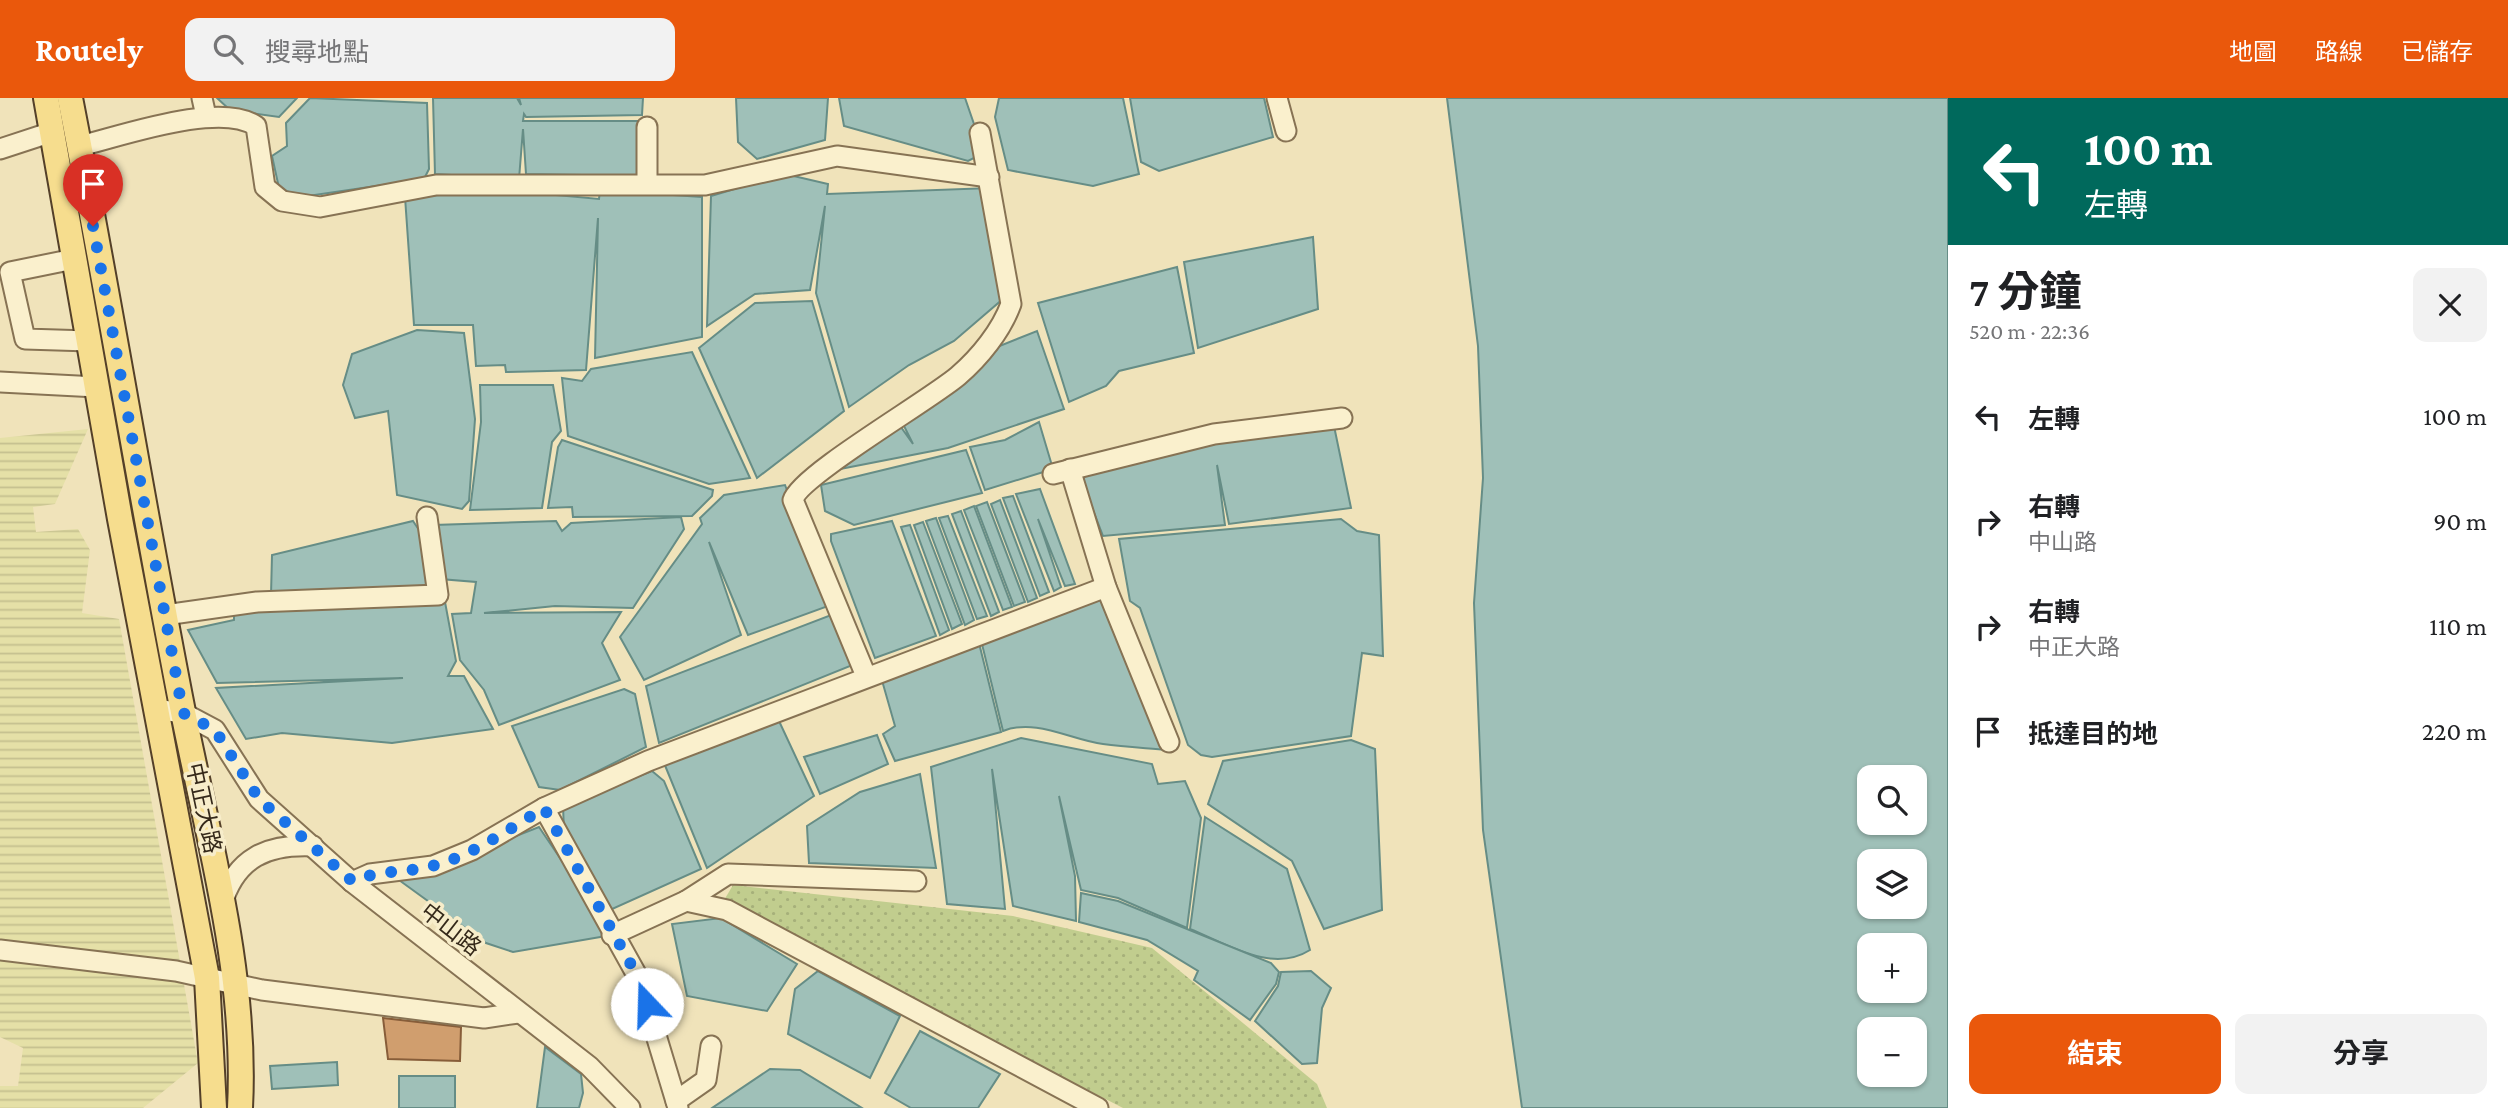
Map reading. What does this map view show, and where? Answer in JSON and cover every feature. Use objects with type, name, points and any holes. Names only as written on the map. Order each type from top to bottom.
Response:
[{"type":"main road","name":"中正大路","points":[[46,98],[155,709],[207,978],[214,1108]]},
{"type":"main road","name":"中正大路","points":[[70,98],[183,713],[222,905],[234,984],[240,1108]]},
{"type":"main road","points":[[82,303],[107,299]]},
{"type":"street","points":[[1277,98],[1286,131]]},
{"type":"street","points":[[80,146],[204,107],[246,119],[256,126],[265,187],[282,201],[320,207],[436,184],[705,185],[837,156],[989,177]]},
{"type":"street","points":[[647,127],[647,184]]},
{"type":"street","points":[[0,149],[52,132]]},
{"type":"street","points":[[866,676],[793,500],[795,493],[827,468],[959,375],[1003,326],[1011,304],[980,132]]},
{"type":"street","points":[[74,259],[5,272],[25,339],[89,341]]},
{"type":"street","points":[[0,382],[97,387]]},
{"type":"street","points":[[1169,741],[1061,472],[1214,434],[1342,418]]},
{"type":"street","points":[[165,615],[257,602],[438,595],[427,517]]},
{"type":"street","points":[[352,881],[370,874],[433,866],[472,850],[544,808],[648,761],[1106,587]]},
{"type":"street","name":"中山路","points":[[155,709],[183,713],[215,730],[259,799],[352,881],[589,1066],[630,1108]]},
{"type":"street","points":[[544,808],[612,935],[639,979],[677,1104],[706,1080],[711,1046]]},
{"type":"street","points":[[222,905],[234,876],[250,860],[285,845],[313,846]]},
{"type":"street","points":[[612,935],[686,901],[728,874],[916,881]]},
{"type":"street","points":[[686,901],[727,910],[1098,1108]]},
{"type":"street","points":[[0,950],[484,1018],[518,1013]]},
{"type":"shaded area","points":[[88,429],[55,504],[33,507],[36,532],[78,529],[90,550],[82,613],[119,619],[198,1063],[143,1108],[0,1108],[0,1086],[18,1086],[23,1048],[0,1037],[0,438]]},
{"type":"green space","points":[[733,885],[1013,916],[1152,948],[1317,1084],[1327,1108],[1123,1108],[723,902]]},
{"type":"water","points":[[217,98],[297,98],[279,117],[230,110]]},
{"type":"water","points":[[310,98],[427,103],[429,169],[424,179],[301,197],[279,188],[272,156],[287,146],[286,123]]},
{"type":"water","points":[[433,98],[517,98],[521,105],[519,98],[643,98],[642,115],[526,117],[524,114],[523,121],[639,121],[640,176],[526,174],[523,129],[519,179],[435,174]]},
{"type":"water","points":[[736,98],[828,98],[825,140],[757,159],[738,142]]},
{"type":"water","points":[[839,98],[965,98],[984,153],[968,161],[844,126]]},
{"type":"water","points":[[999,98],[1123,98],[1139,174],[1093,186],[1008,170],[995,117]]},
{"type":"water","points":[[1130,98],[1264,98],[1273,137],[1159,171],[1141,162]]},
{"type":"water","points":[[1447,98],[1948,98],[1948,1108],[1522,1108],[1483,830],[1474,603],[1483,478],[1478,346]]},
{"type":"water","points":[[785,174],[828,184],[827,194],[991,188],[1004,298],[954,341],[909,365],[849,407],[816,293],[825,206],[810,290],[755,294],[707,326],[711,196]]},
{"type":"water","points":[[600,190],[702,197],[702,337],[595,358],[598,218],[586,370],[506,372],[505,365],[476,366],[473,325],[414,325],[405,197],[512,191],[599,199]]},
{"type":"water","points":[[1313,237],[1318,309],[1198,348],[1184,262]]},
{"type":"water","points":[[1177,267],[1194,353],[1119,371],[1106,386],[1069,402],[1038,303]]},
{"type":"water","points":[[812,301],[844,411],[757,478],[699,348],[755,303]]},
{"type":"water","points":[[417,330],[464,333],[475,419],[469,501],[462,509],[397,495],[388,411],[355,418],[343,385],[352,354]]},
{"type":"water","points":[[1037,331],[1064,409],[948,448],[835,470],[898,423],[913,444],[902,422],[977,355]]},
{"type":"water","points":[[692,352],[750,478],[709,484],[568,436],[562,378],[582,381],[591,369]]},
{"type":"water","points":[[480,385],[553,385],[561,431],[552,442],[542,508],[470,510],[481,422]]},
{"type":"water","points":[[1039,422],[1053,469],[985,490],[970,447],[1005,440]]},
{"type":"water","points":[[1334,426],[1351,508],[1229,524],[1217,465],[1225,525],[1103,536],[1083,484],[1084,467],[1212,442]]},
{"type":"water","points":[[562,440],[713,490],[712,496],[692,516],[573,517],[572,507],[548,508],[558,447]]},
{"type":"water","points":[[966,450],[982,493],[854,525],[825,511],[821,485]]},
{"type":"water","points":[[785,485],[831,605],[748,635],[709,542],[741,635],[644,680],[620,637],[702,524],[700,518],[724,495]]},
{"type":"water","points":[[1040,489],[1075,584],[1065,586],[1038,519],[1061,587],[1054,591],[1016,494]]},
{"type":"water","points":[[1013,496],[1049,592],[1040,596],[1003,498]]},
{"type":"water","points":[[1000,500],[1037,598],[1028,602],[991,504]]},
{"type":"water","points":[[987,502],[1025,602],[1014,606],[976,506]]},
{"type":"water","points":[[974,506],[1012,607],[1003,610],[964,510]]},
{"type":"water","points":[[961,511],[999,612],[991,616],[952,514]]},
{"type":"water","points":[[948,516],[987,616],[977,619],[939,518]]},
{"type":"water","points":[[681,517],[684,529],[633,608],[555,606],[484,613],[621,612],[602,643],[620,680],[499,725],[484,690],[460,660],[452,614],[471,613],[476,582],[440,579],[434,525],[556,521],[562,531],[571,523]]},
{"type":"water","points":[[936,518],[974,620],[965,625],[926,521]]},
{"type":"water","points":[[1341,519],[1357,531],[1379,535],[1383,656],[1362,653],[1351,736],[1212,757],[1201,755],[1188,745],[1140,608],[1130,601],[1119,539]]},
{"type":"water","points":[[413,521],[421,533],[429,589],[271,595],[272,555]]},
{"type":"water","points":[[892,521],[936,636],[875,658],[831,541],[831,534]]},
{"type":"water","points":[[923,522],[962,624],[952,629],[914,525]]},
{"type":"water","points":[[910,525],[949,630],[940,635],[901,527]]},
{"type":"water","points":[[1114,595],[1168,750],[1091,742],[1041,728],[1003,731],[981,640]]},
{"type":"water","points":[[445,602],[456,661],[448,676],[464,676],[493,729],[392,743],[282,733],[246,739],[216,688],[403,678],[217,683],[188,630],[234,620],[234,611],[282,605]]},
{"type":"water","points":[[839,612],[860,662],[659,743],[646,686]]},
{"type":"water","points":[[979,643],[1001,732],[895,761],[883,734],[895,726],[881,677]]},
{"type":"water","points":[[624,689],[635,694],[646,747],[560,790],[539,787],[512,726]]},
{"type":"water","points":[[779,721],[814,796],[707,868],[664,763]]},
{"type":"water","points":[[877,735],[888,764],[820,794],[804,757]]},
{"type":"water","points":[[1021,738],[1152,764],[1158,784],[1185,781],[1201,818],[1187,928],[1118,898],[1081,890],[1059,796],[1075,876],[1076,921],[1013,906],[992,769],[1005,909],[947,904],[931,767]]},
{"type":"water","points":[[1351,740],[1375,749],[1382,910],[1324,929],[1292,861],[1208,804],[1223,761]]},
{"type":"water","points":[[652,771],[664,781],[701,869],[610,910],[564,831],[563,806]]},
{"type":"water","points":[[920,774],[936,868],[809,863],[807,826],[860,792]]},
{"type":"water","points":[[1205,817],[1287,869],[1310,950],[1295,957],[1265,958],[1234,949],[1190,929]]},
{"type":"water","points":[[539,827],[612,935],[513,952],[486,943],[392,875],[481,850]]},
{"type":"water","points":[[1081,893],[1118,901],[1271,963],[1279,972],[1276,984],[1250,1020],[1194,980],[1198,971],[1147,940],[1079,922]]},
{"type":"water","points":[[721,918],[797,964],[767,1011],[687,996],[672,924]]},
{"type":"water","points":[[818,971],[900,1016],[870,1078],[788,1034],[795,989]]},
{"type":"water","points":[[1311,971],[1331,988],[1322,1008],[1317,1063],[1302,1064],[1255,1021],[1278,986],[1281,972]]},
{"type":"water","points":[[920,1031],[1000,1074],[978,1108],[911,1108],[885,1093]]},
{"type":"water","points":[[545,1047],[581,1074],[583,1093],[579,1108],[537,1108]]},
{"type":"water","points":[[337,1062],[338,1085],[272,1089],[270,1066]]},
{"type":"water","points":[[770,1069],[800,1070],[862,1108],[712,1108]]},
{"type":"water","points":[[399,1076],[455,1076],[455,1108],[399,1108]]},
{"type":"building","points":[[383,1018],[461,1027],[460,1061],[388,1059]]},
{"type":"route","points":[[93,226],[183,713],[215,730],[259,799],[352,881],[370,874],[433,866],[472,850],[544,808],[612,935],[639,979],[647,1004]]}]
